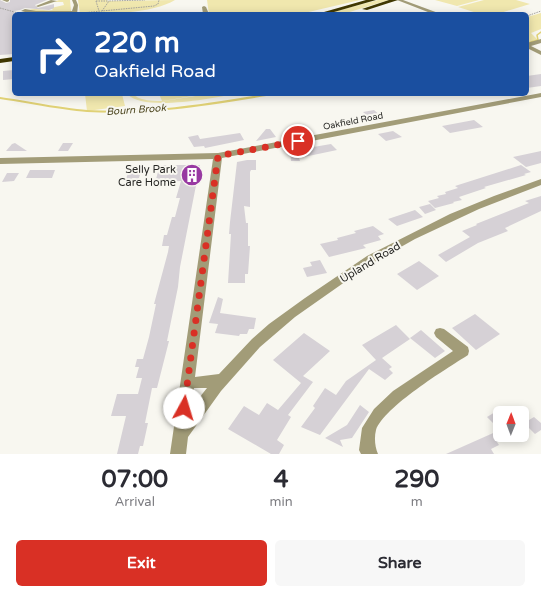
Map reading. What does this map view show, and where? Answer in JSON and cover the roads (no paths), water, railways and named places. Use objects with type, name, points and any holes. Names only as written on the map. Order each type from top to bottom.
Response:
[{"type":"highway","points":[[328,12],[373,0]]},
{"type":"highway","points":[[354,12],[395,0]]},
{"type":"highway","points":[[0,61],[12,60]]},
{"type":"street","points":[[38,6],[55,1],[53,0]]},
{"type":"street","points":[[74,0],[75,12]]},
{"type":"street","points":[[399,0],[431,12]]},
{"type":"street","points":[[204,7],[205,12]]},
{"type":"street","points":[[24,11],[30,12]]},
{"type":"street","points":[[529,44],[541,41]]},
{"type":"street","points":[[529,46],[541,53]]},
{"type":"street","name":"Oakfield Road","points":[[0,161],[218,156],[541,96]]},
{"type":"street","points":[[178,454],[218,156]]},
{"type":"street","name":"Upland Road","points":[[181,434],[206,397],[222,379],[257,342],[292,312],[370,260],[422,232],[513,191],[541,182]]},
{"type":"street","points":[[370,454],[367,450],[369,428],[379,414],[398,395],[463,351],[440,333]]},
{"type":"street","points":[[187,382],[200,383],[222,379]]},
{"type":"waterway","name":"Bourn Brook","points":[[529,42],[538,40],[537,35],[541,32]]},
{"type":"waterway","name":"Bourn Brook","points":[[0,98],[65,109],[110,112],[180,108],[259,96]]},
{"type":"place","name":"Selly Park Care Home","points":[[192,175]]}]
